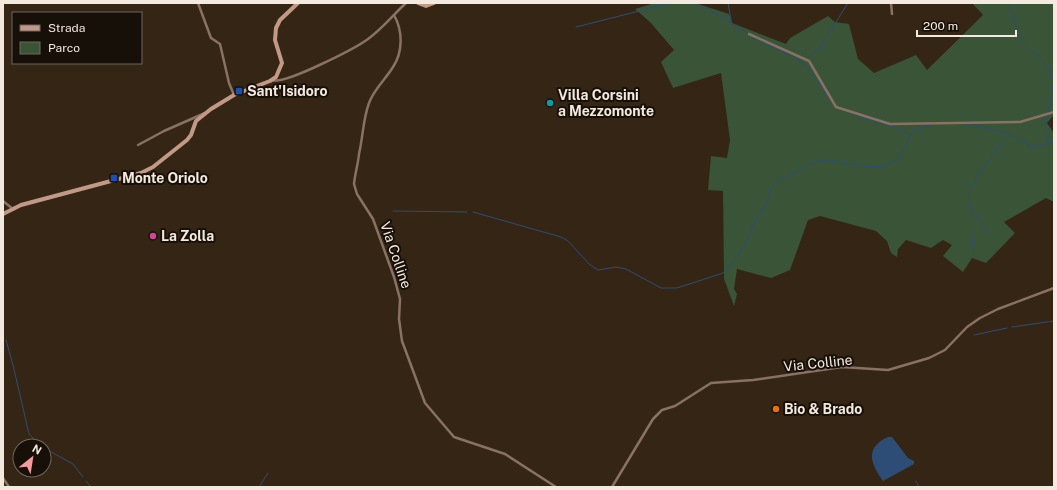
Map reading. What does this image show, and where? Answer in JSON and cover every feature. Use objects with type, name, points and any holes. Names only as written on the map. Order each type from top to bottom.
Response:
[{"type":"main road","points":[[3,214],[13,209],[147,171],[190,136],[196,121],[205,113],[234,95],[273,80],[279,73],[282,63],[275,40],[276,28],[280,20],[298,3]]},
{"type":"main road","points":[[418,3],[426,6],[434,3]]},
{"type":"street","points":[[198,3],[211,38],[220,44],[234,95]]},
{"type":"street","points":[[273,80],[278,81],[297,75],[356,48],[379,29],[406,3]]},
{"type":"street","points":[[891,3],[892,14]]},
{"type":"street","name":"Via Colline","points":[[394,15],[398,22],[401,37],[399,51],[393,67],[382,80],[370,101],[364,120],[354,184],[357,194],[373,219],[394,277],[400,299],[399,319],[402,341],[416,374],[420,392],[425,403],[454,436],[505,454],[556,487]]},
{"type":"street","points":[[748,34],[809,60],[836,107],[890,124],[1020,122],[1054,112]]},
{"type":"street","points":[[138,145],[200,113],[205,113]]},
{"type":"street","points":[[3,201],[13,209]]},
{"type":"street","name":"Via Colline","points":[[612,487],[653,419],[662,410],[675,406],[711,383],[753,380],[842,367],[888,370],[939,355],[967,327],[980,318],[998,309],[1054,288]]},
{"type":"street","points":[[3,478],[9,487]]},
{"type":"green space","points":[[655,3],[695,3],[729,14],[732,23],[786,44],[790,38],[828,16],[835,22],[849,24],[858,59],[874,73],[916,55],[927,70],[983,15],[972,3],[1054,3],[1054,115],[1047,123],[1054,133],[1054,202],[1046,198],[1004,222],[1015,233],[986,263],[972,258],[963,272],[943,256],[952,245],[943,240],[931,248],[906,240],[898,249],[897,257],[891,253],[887,241],[876,231],[820,216],[808,220],[790,270],[771,278],[737,269],[734,289],[737,294],[734,306],[724,279],[723,191],[708,190],[711,156],[727,158],[730,140],[721,73],[673,88],[661,62],[674,50],[650,22],[635,9]]},
{"type":"water","points":[[888,437],[892,437],[908,458],[914,461],[914,464],[883,481],[875,468],[872,457],[875,446],[880,441]]},
{"type":"waterway","points":[[576,27],[671,3]]},
{"type":"waterway","points":[[693,3],[722,17],[754,38],[794,57],[809,69],[831,101]]},
{"type":"waterway","points":[[728,3],[732,25]]},
{"type":"waterway","points":[[807,59],[821,46],[848,3]]},
{"type":"waterway","points":[[1007,3],[1020,37],[1026,45],[1045,62],[1051,76],[1052,95],[1046,123],[1046,136],[1048,143]]},
{"type":"waterway","points":[[856,115],[896,128],[909,134]]},
{"type":"waterway","points":[[967,124],[1010,134],[1032,147],[1054,142]]},
{"type":"waterway","points":[[473,212],[561,237],[568,241],[589,264],[598,270],[616,267],[626,269],[661,288],[677,288],[723,273],[730,267],[746,243],[753,225],[765,205],[772,187],[779,181],[805,166],[819,161],[831,160],[868,167],[885,166],[898,159],[913,130],[934,125]]},
{"type":"waterway","points":[[974,254],[969,196],[970,188],[996,149],[1009,135]]},
{"type":"waterway","points":[[393,211],[467,212]]},
{"type":"waterway","points":[[971,212],[978,218],[989,236]]},
{"type":"waterway","points":[[1012,327],[1054,321]]},
{"type":"waterway","points":[[974,335],[1007,328]]},
{"type":"waterway","points":[[6,340],[29,434],[33,438]]},
{"type":"waterway","points":[[52,452],[73,464],[83,477]]},
{"type":"waterway","points":[[259,487],[268,473]]},
{"type":"waterway","points":[[86,481],[91,487]]},
{"type":"waterway","points":[[916,481],[919,487]]},
{"type":"place","name":"Sant'Isidoro","points":[[239,91]]},
{"type":"place","name":"Villa Corsini a Mezzomonte","points":[[550,103]]},
{"type":"place","name":"Monte Oriolo","points":[[114,178]]},
{"type":"place","name":"La Zolla","points":[[153,236]]},
{"type":"place","name":"Bio & Brado","points":[[776,409]]}]
